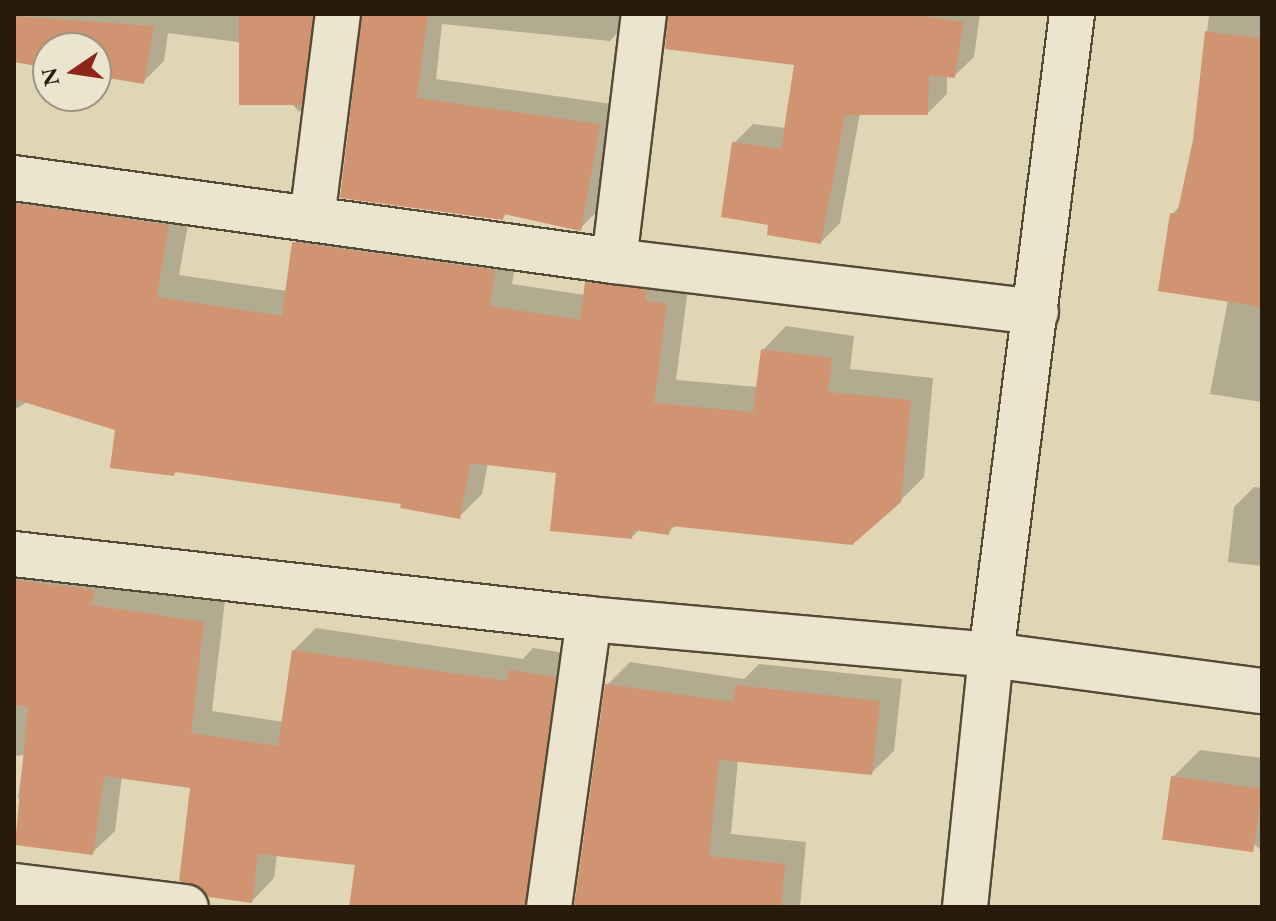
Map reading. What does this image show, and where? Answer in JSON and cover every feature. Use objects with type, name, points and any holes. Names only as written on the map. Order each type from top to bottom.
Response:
[{"type":"street","points":[[312,219],[338,14]]},
{"type":"street","points":[[614,261],[644,14]]},
{"type":"street","points":[[965,907],[991,655],[1072,14]]},
{"type":"street","points":[[14,178],[614,261],[1036,312]]},
{"type":"street","points":[[14,554],[589,619],[991,655],[1262,691]]},
{"type":"street","points":[[549,907],[589,619]]},
{"type":"street","points":[[14,886],[186,907]]},
{"type":"building","points":[[239,14],[313,14],[313,105],[239,105]]},
{"type":"building","points":[[362,14],[428,14],[417,98],[600,124],[581,231],[504,214],[503,220],[340,198]]},
{"type":"building","points":[[668,14],[911,14],[963,22],[955,78],[929,75],[928,115],[845,115],[821,244],[767,235],[768,225],[721,217],[732,142],[781,149],[794,65],[665,49]]},
{"type":"building","points":[[14,16],[154,26],[144,84],[112,79],[112,32],[32,32],[32,65],[14,62]]},
{"type":"building","points":[[1205,31],[1262,39],[1262,307],[1158,291],[1170,213],[1177,214],[1193,140]]},
{"type":"building","points":[[14,203],[169,225],[157,297],[282,316],[292,242],[495,270],[490,306],[580,320],[585,282],[647,290],[645,301],[667,304],[654,403],[753,412],[761,349],[832,358],[828,392],[911,400],[901,502],[852,545],[670,526],[669,535],[633,530],[632,539],[550,531],[556,473],[470,463],[460,519],[400,508],[401,504],[175,472],[174,476],[110,468],[115,430],[14,399]]},
{"type":"building","points":[[14,580],[95,590],[91,605],[204,622],[191,733],[278,746],[292,650],[507,681],[509,670],[556,677],[525,907],[349,907],[355,865],[258,854],[252,903],[209,897],[200,887],[179,881],[190,788],[104,776],[93,855],[15,845],[28,706],[14,705]]},
{"type":"building","points":[[605,684],[733,702],[735,685],[880,701],[872,775],[719,760],[709,856],[785,864],[781,907],[574,907]]},
{"type":"building","points":[[1171,776],[1262,789],[1253,852],[1162,839]]}]
